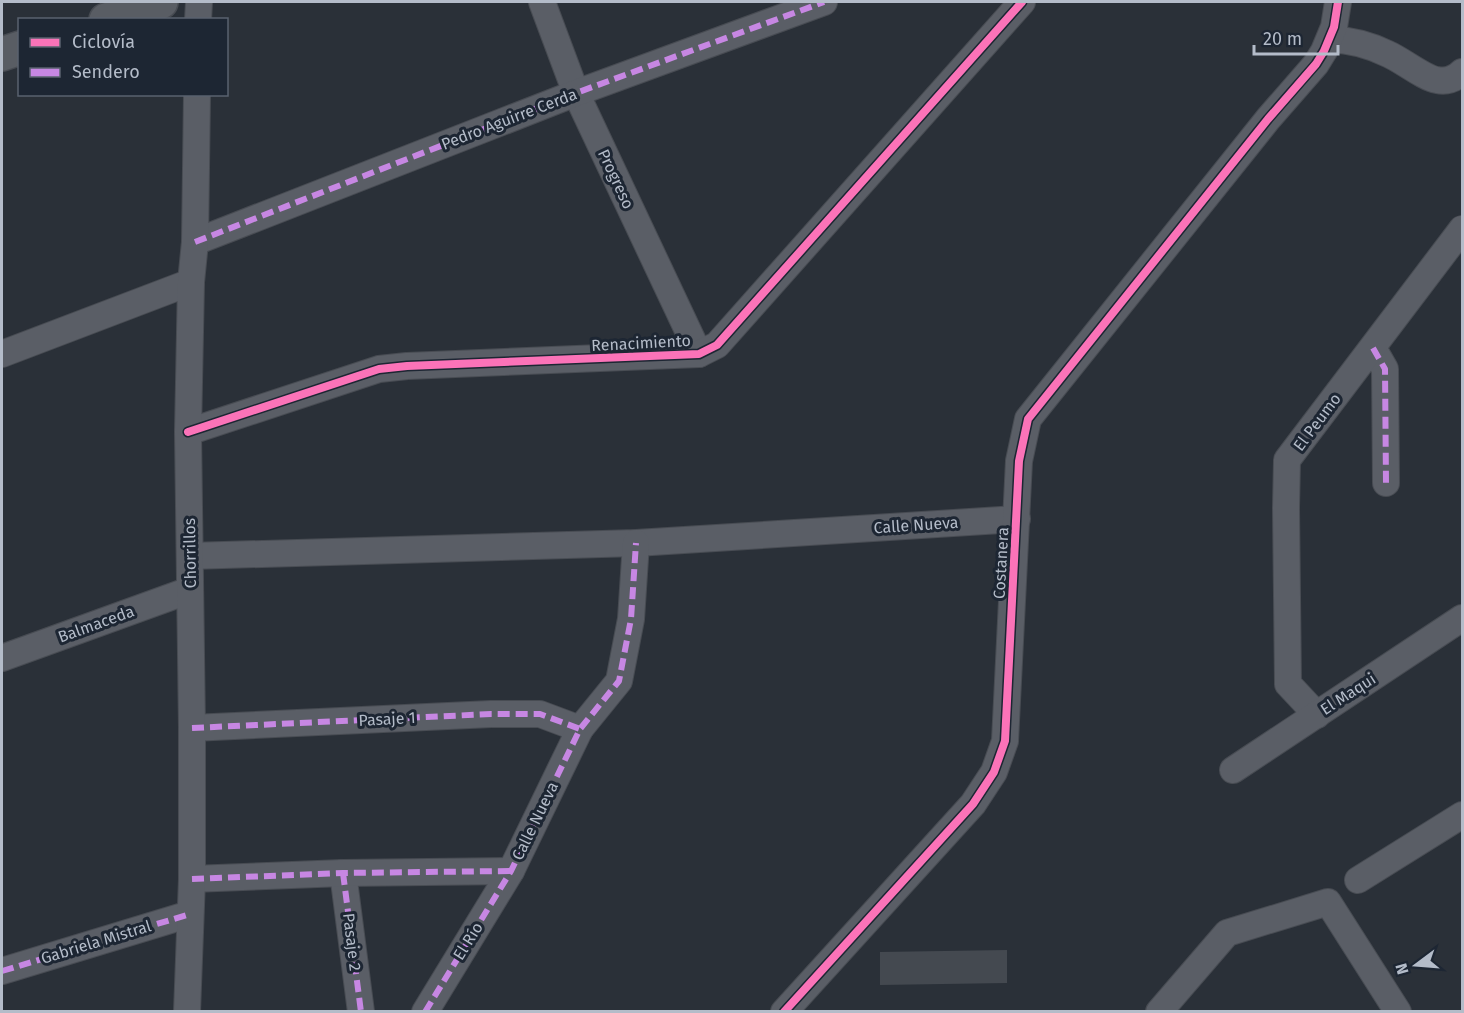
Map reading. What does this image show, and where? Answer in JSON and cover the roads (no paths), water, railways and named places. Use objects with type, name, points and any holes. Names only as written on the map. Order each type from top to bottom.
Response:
[{"type":"street","points":[[112,18],[161,2]]},
{"type":"street","points":[[198,18],[199,2]]},
{"type":"street","name":"Progreso","points":[[542,2],[576,93],[699,354]]},
{"type":"street","name":"Pedro Aguirre Cerda","points":[[195,242],[576,93],[824,2]]},
{"type":"street","name":"Renacimiento","points":[[188,432],[379,369],[699,354],[717,345],[1022,2]]},
{"type":"street","name":"Costanera","points":[[784,1011],[973,804],[994,772],[1005,741],[1019,461],[1028,420],[1268,119],[1316,64],[1330,39],[1338,2]]},
{"type":"street","points":[[1330,39],[1372,47],[1389,54],[1434,80],[1446,81],[1462,72]]},
{"type":"street","points":[[2,54],[18,49]]},
{"type":"street","name":"Chorrillos","points":[[187,1011],[192,879],[188,432],[191,282],[195,242],[197,96]]},
{"type":"street","name":"El Peumo","points":[[1317,715],[1288,684],[1287,460],[1462,229]]},
{"type":"street","points":[[2,354],[191,282]]},
{"type":"street","points":[[1372,348],[1385,369],[1386,483]]},
{"type":"street","name":"Calle Nueva","points":[[190,556],[636,543],[1017,519]]},
{"type":"street","name":"Calle Nueva","points":[[192,879],[343,873],[511,871],[580,729],[619,681],[631,619],[636,543]]},
{"type":"street","name":"Balmaceda","points":[[2,658],[190,590]]},
{"type":"street","name":"El Maqui","points":[[1233,770],[1462,618]]},
{"type":"street","name":"Pasaje 1","points":[[192,728],[540,714],[580,729]]},
{"type":"street","points":[[1358,880],[1462,815]]},
{"type":"street","name":"El Río","points":[[424,1011],[511,871]]},
{"type":"street","name":"Pasaje 2","points":[[343,873],[361,1011]]},
{"type":"street","points":[[1159,1011],[1227,933],[1328,902],[1398,1011]]},
{"type":"street","name":"Gabriela Mistral","points":[[2,971],[190,914]]}]
